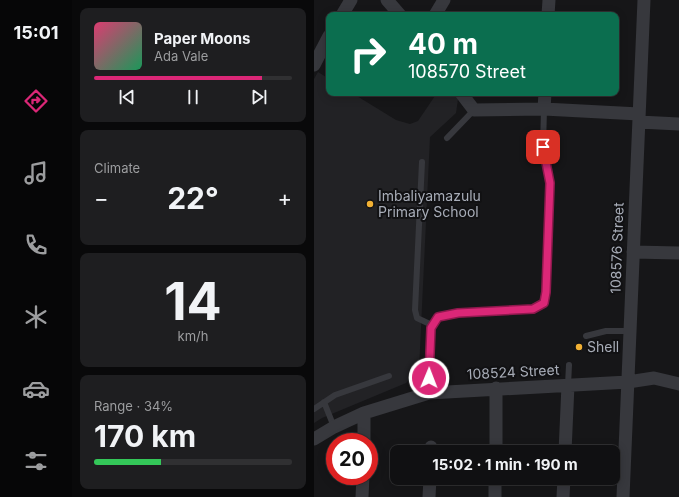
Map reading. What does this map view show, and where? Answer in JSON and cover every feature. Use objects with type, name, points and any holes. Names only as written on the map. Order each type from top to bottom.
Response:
[{"type":"street","points":[[344,12],[351,0]]},
{"type":"street","points":[[387,0],[397,12]]},
{"type":"street","points":[[437,12],[444,0]]},
{"type":"street","points":[[548,12],[549,0]]},
{"type":"street","name":"108576 Street","points":[[623,497],[644,0]]},
{"type":"street","points":[[314,65],[326,42]]},
{"type":"street","points":[[463,96],[474,110],[544,109],[639,118],[679,124]]},
{"type":"street","points":[[544,109],[545,96]]},
{"type":"street","points":[[633,252],[679,253]]},
{"type":"street","name":"108524 Street","points":[[314,439],[334,427],[364,413],[429,393],[496,388],[628,382],[654,378],[679,384]]},
{"type":"street","points":[[565,445],[568,385]]},
{"type":"street","points":[[496,388],[496,445]]},
{"type":"street","points":[[364,413],[364,433]]},
{"type":"street","points":[[362,497],[363,485]]},
{"type":"street","points":[[429,497],[430,485]]},
{"type":"street","points":[[495,485],[495,497]]},
{"type":"street","points":[[563,497],[564,485]]},
{"type":"lane","points":[[429,393],[430,337],[432,325],[438,317],[458,313],[533,309],[544,303],[546,299],[550,183],[543,147],[544,109]]},
{"type":"lane","points":[[447,138],[474,110]]},
{"type":"lane","points":[[422,162],[415,310],[417,318],[432,325]]},
{"type":"lane","points":[[586,336],[606,331],[630,331]]},
{"type":"lane","points":[[568,385],[569,365]]},
{"type":"lane","points":[[314,409],[335,395],[390,376]]},
{"type":"lane","points":[[324,402],[334,427]]},
{"type":"shaded area","name":"Imbaliyamazulu Primary School","points":[[318,72],[326,77],[326,96],[357,96],[396,120],[410,124],[418,121],[435,96],[456,96],[458,99],[456,113],[430,137],[419,370],[406,383],[322,418],[314,423],[314,79]]},
{"type":"place","name":"Imbaliyamazulu Primary School","points":[[370,204]]},
{"type":"place","name":"Shell","points":[[579,347]]},
{"type":"route","points":[[429,378],[431,328],[434,321],[438,317],[458,313],[533,309],[539,307],[546,299],[550,183],[543,147]]}]
